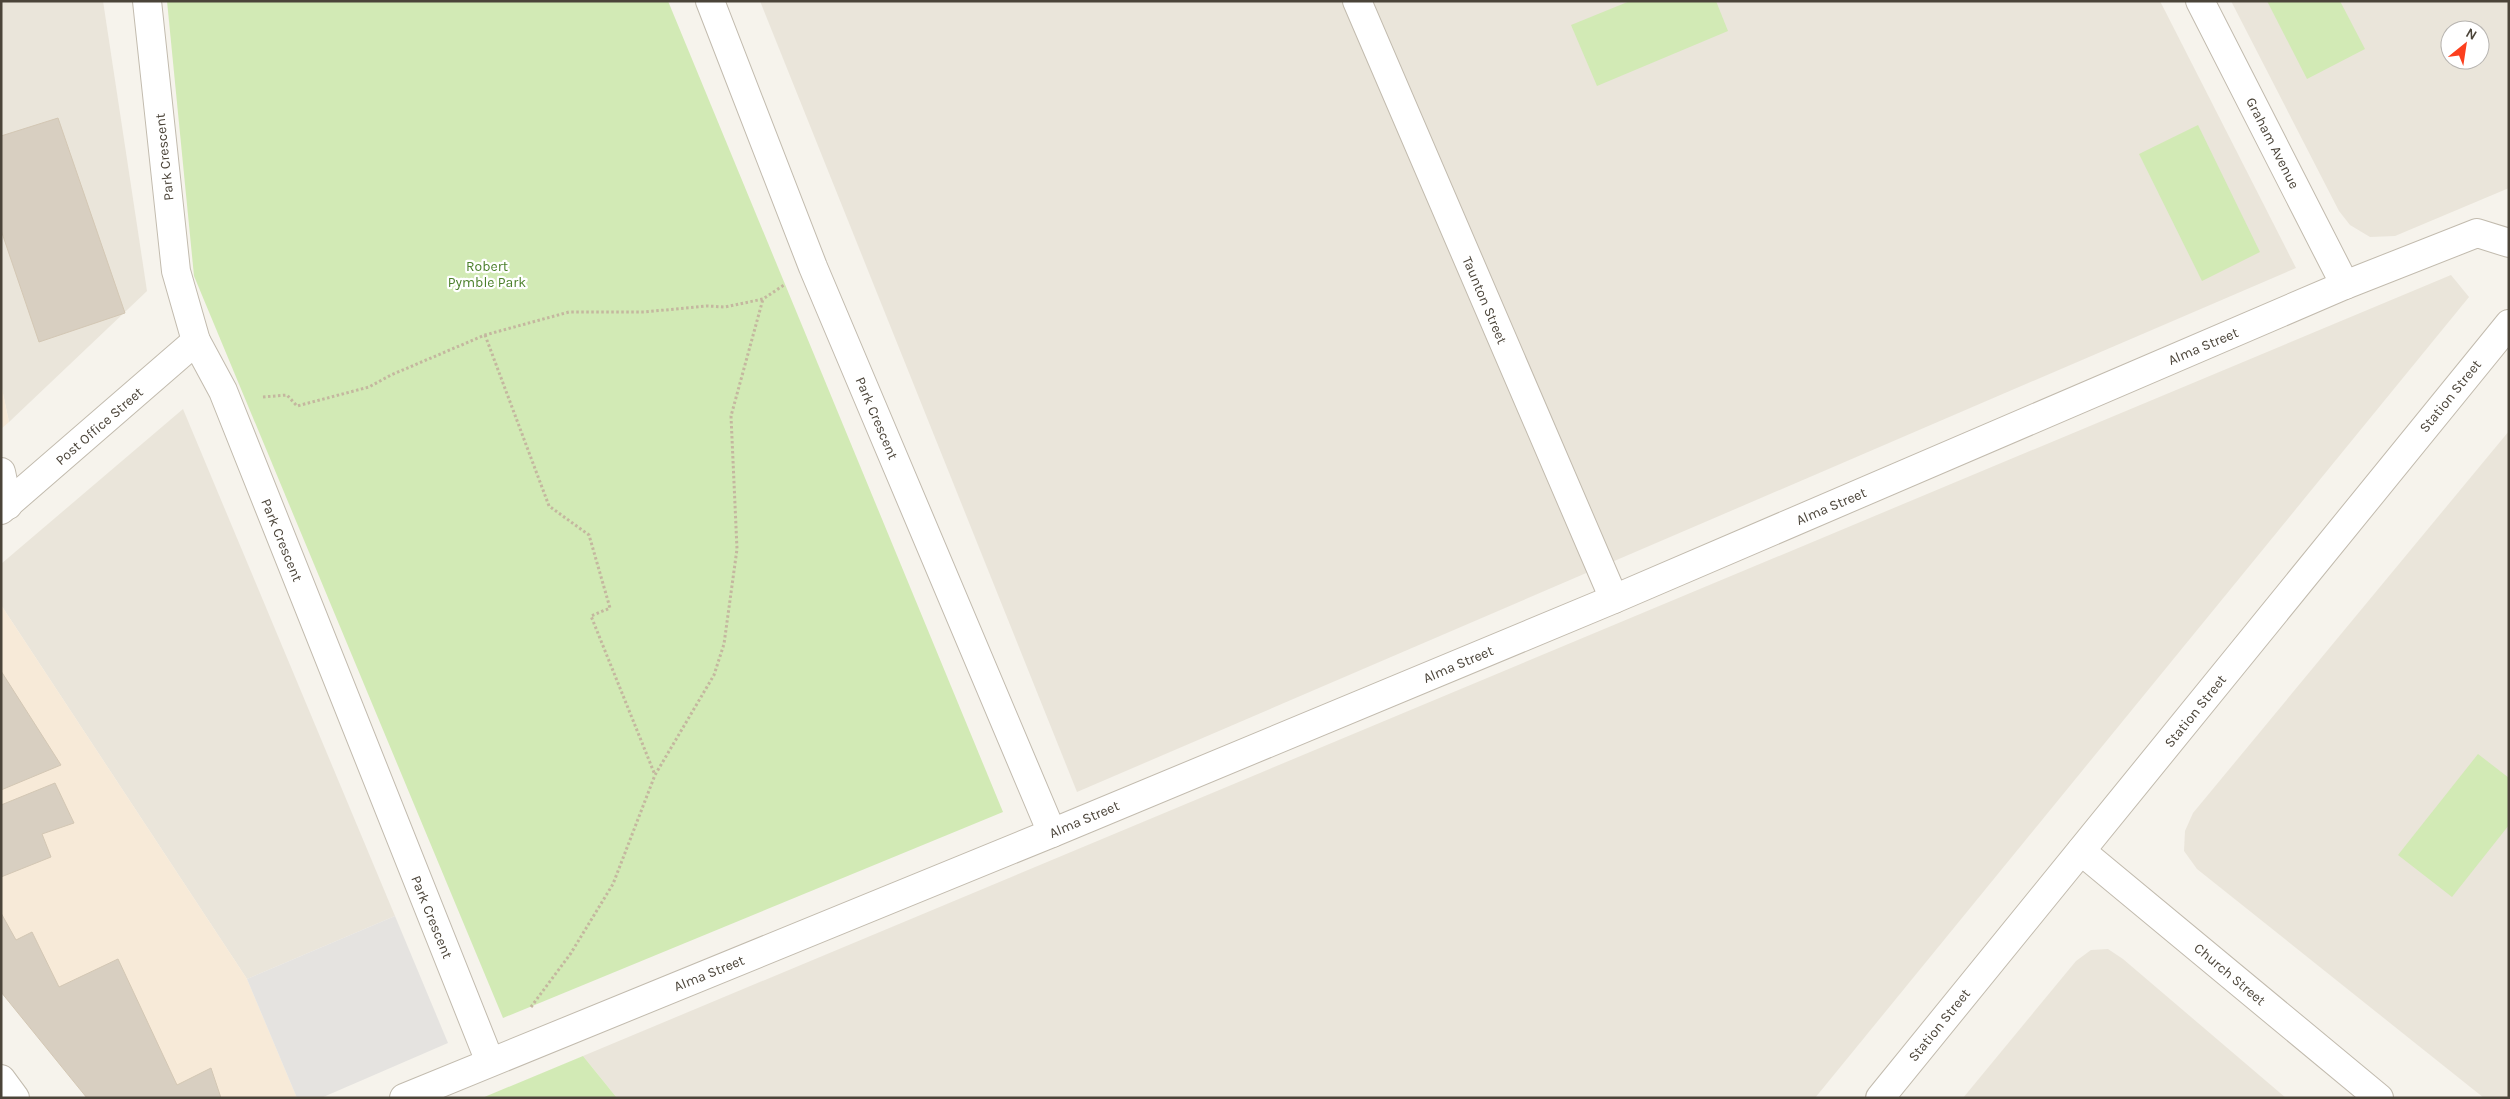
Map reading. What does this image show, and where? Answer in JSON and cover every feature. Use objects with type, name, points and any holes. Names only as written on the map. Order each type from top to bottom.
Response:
[{"type":"street","name":"Park Crescent","points":[[147,1],[176,271],[196,341],[223,391],[490,1062]]},
{"type":"street","name":"Park Crescent","points":[[710,1],[813,267],[1052,833]]},
{"type":"street","name":"Taunton Street","points":[[1357,1],[1614,599]]},
{"type":"street","name":"Graham Avenue","points":[[2200,1],[2345,285]]},
{"type":"street","name":"Alma Street","points":[[416,1096],[490,1062],[1052,833],[1614,599],[2345,285],[2476,233],[2509,243]]},
{"type":"street","name":"Station Street","points":[[1880,1098],[2509,324]]},
{"type":"street","name":"Post Office Street","points":[[5,508],[196,341]]},
{"type":"street","points":[[1,472],[5,508]]},
{"type":"street","name":"Church Street","points":[[2081,850],[2379,1098]]},
{"type":"street","points":[[1,1079],[15,1098]]},
{"type":"path","points":[[288,395],[297,406],[370,387],[391,375],[486,334],[569,312],[644,312],[707,306],[726,307],[762,299],[813,267]]},
{"type":"path","points":[[530,1008],[571,953],[613,884],[655,775],[714,675],[724,644],[737,549],[730,416],[762,299]]},
{"type":"path","points":[[486,334],[548,506],[589,535],[610,608],[591,616],[655,775]]},
{"type":"shaded area","points":[[1,1],[103,1],[147,291],[9,422],[1,384]]},
{"type":"shaded area","points":[[760,1],[2160,1],[2296,268],[1077,792]]},
{"type":"shaded area","points":[[2231,1],[2509,1],[2509,188],[2395,236],[2370,237],[2350,225],[2339,211]]},
{"type":"shaded area","points":[[2451,275],[2469,297],[1815,1098],[617,1098],[583,1056]]},
{"type":"shaded area","points":[[1,384],[9,422],[1,429]]},
{"type":"shaded area","points":[[183,409],[395,916],[247,979],[1,605],[1,564]]},
{"type":"shaded area","points":[[2509,431],[2509,1098],[2484,1098],[2197,869],[2184,851],[2185,831],[2193,813]]},
{"type":"shaded area","points":[[1,605],[247,979],[297,1098],[90,1098],[1,975]]},
{"type":"shaded area","points":[[395,916],[448,1043],[321,1098],[297,1098],[247,979]]},
{"type":"shaded area","points":[[2108,949],[2123,959],[2286,1098],[1963,1098],[2076,961],[2091,950]]},
{"type":"green space","name":"Robert Pymble Park","points":[[167,1],[668,1],[1003,812],[503,1018],[194,276]]},
{"type":"green space","points":[[1630,1],[1716,1],[1728,31],[1597,86],[1571,25]]},
{"type":"green space","points":[[2267,1],[2340,1],[2365,49],[2307,79]]},
{"type":"green space","points":[[2198,125],[2260,252],[2202,281],[2139,154]]},
{"type":"green space","points":[[2478,754],[2509,778],[2509,825],[2452,897],[2398,855]]},
{"type":"green space","points":[[583,1056],[617,1098],[482,1098]]},
{"type":"building","points":[[58,118],[125,313],[39,342],[1,230],[1,136]]},
{"type":"building","points":[[1,671],[61,765],[1,790]]},
{"type":"building","points":[[55,783],[74,823],[42,834],[51,857],[1,877],[1,805]]},
{"type":"building","points":[[1,913],[16,940],[32,932],[59,987],[118,959],[177,1085],[211,1068],[221,1098],[87,1098],[1,992]]}]
